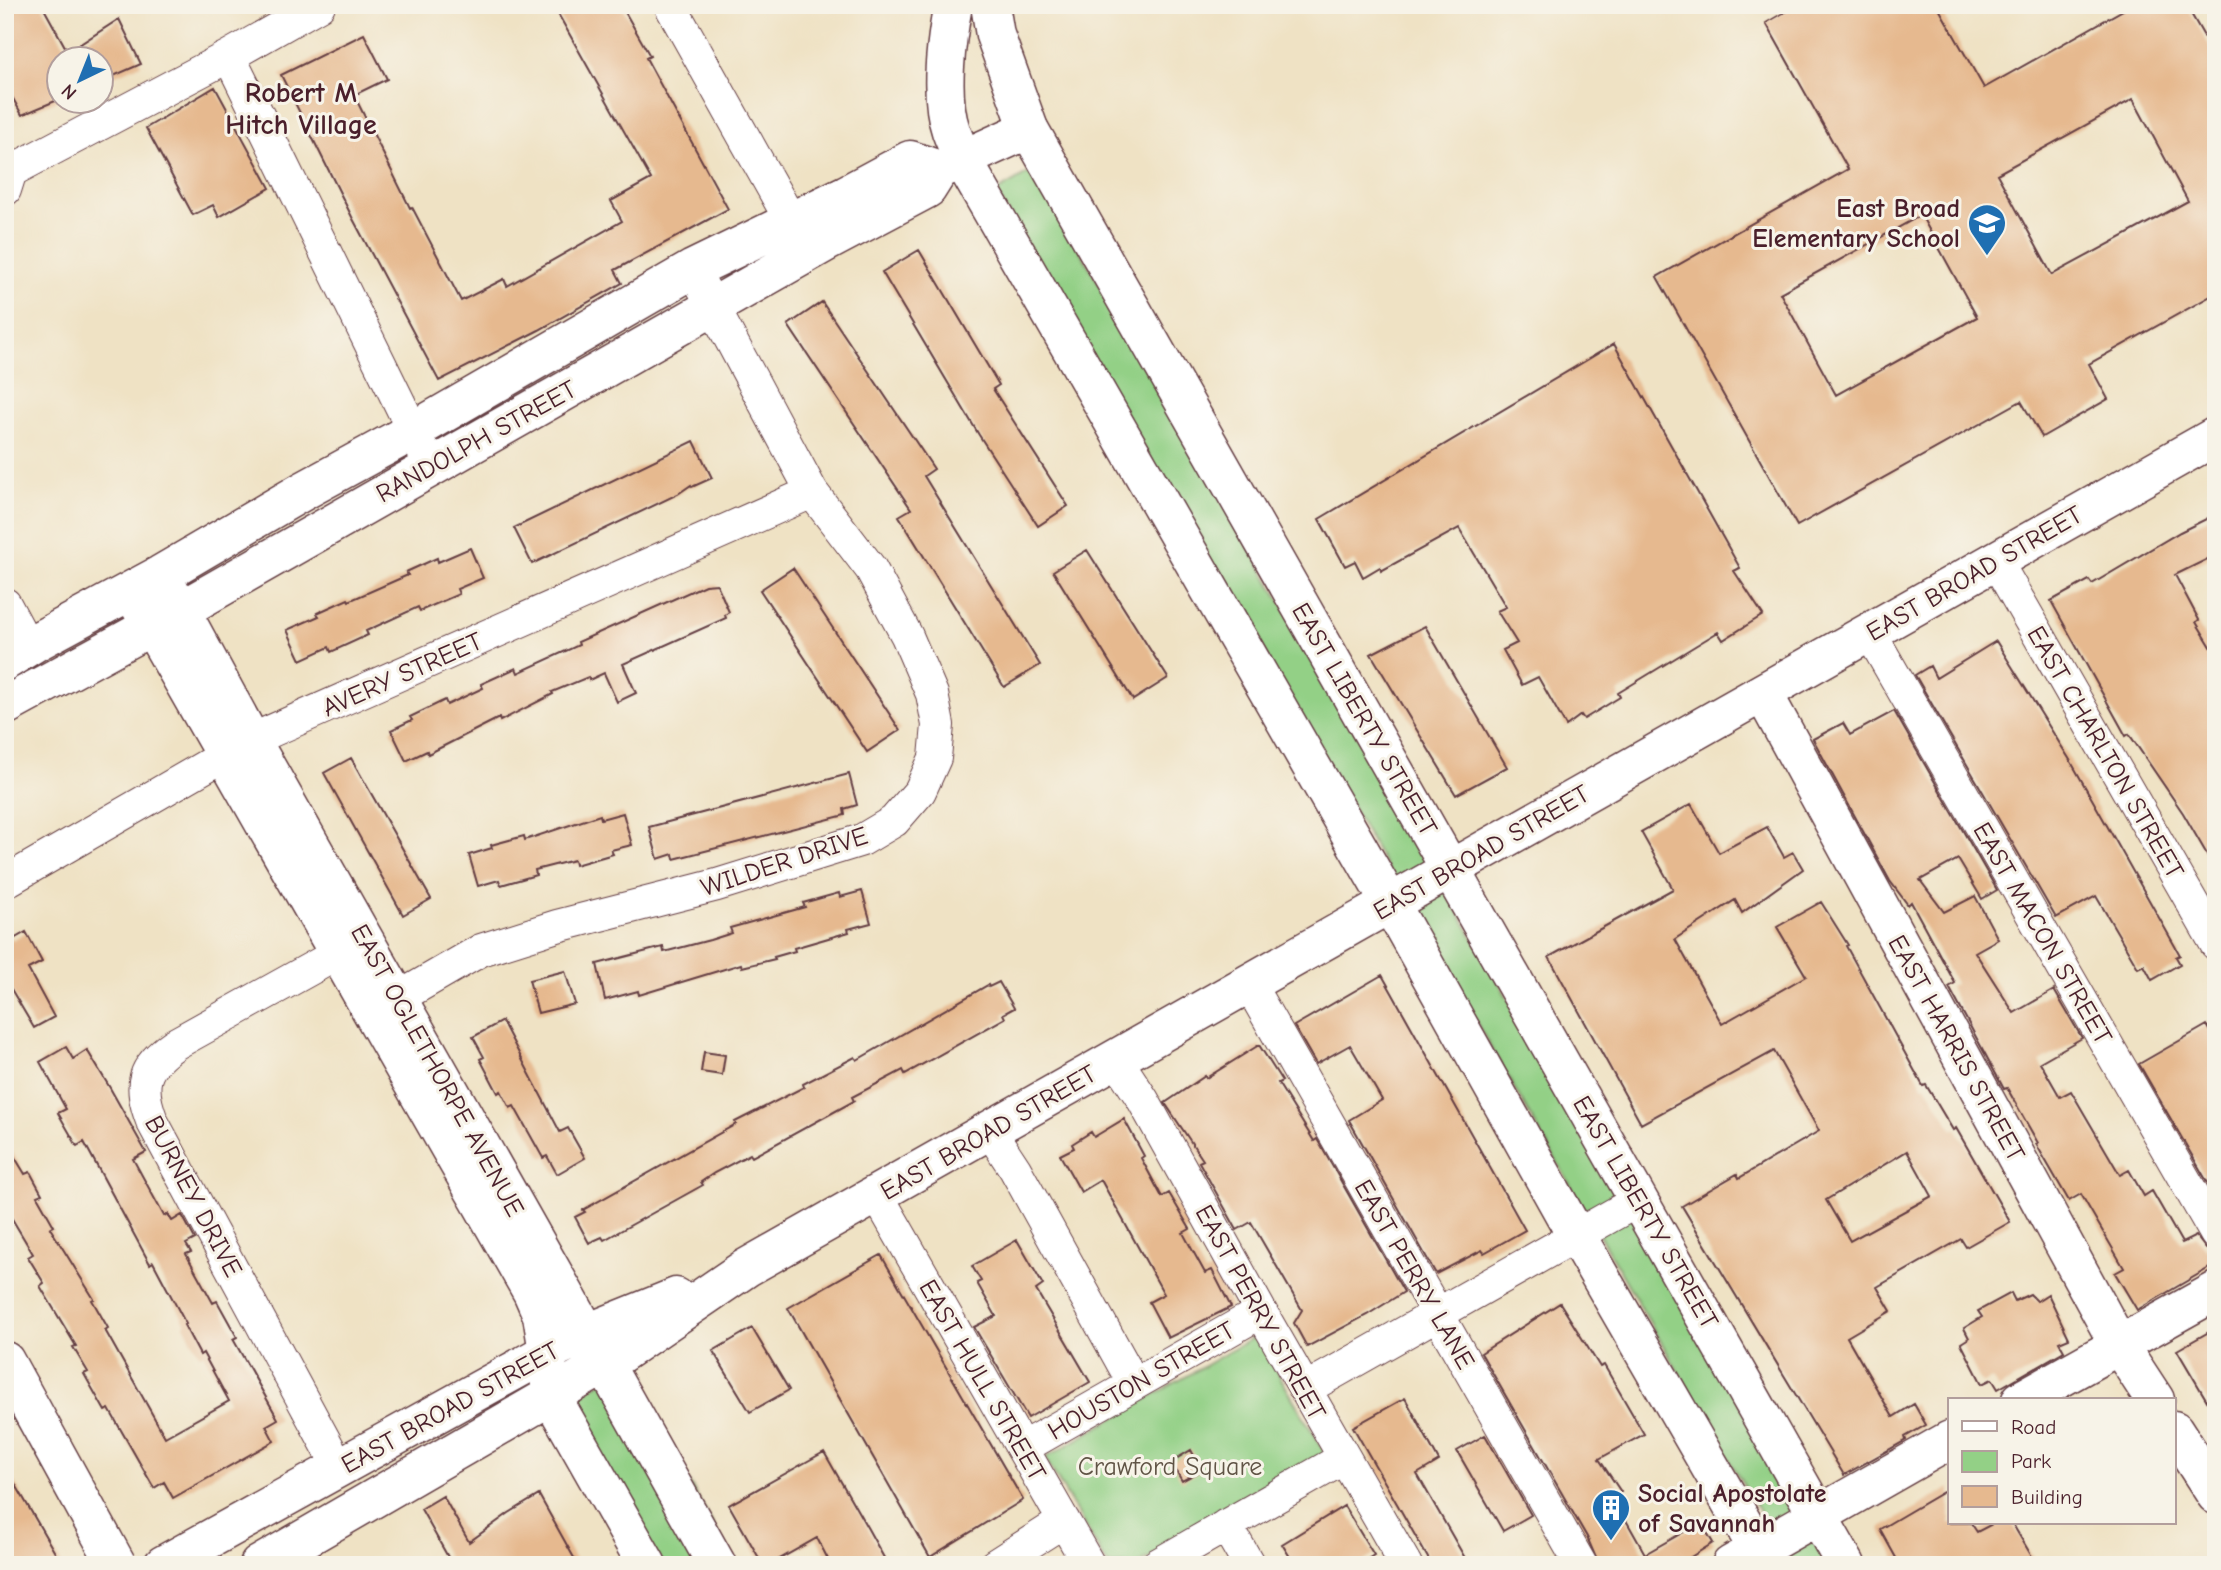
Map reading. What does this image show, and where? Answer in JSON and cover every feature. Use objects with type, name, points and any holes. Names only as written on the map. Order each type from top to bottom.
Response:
[{"type":"main road","points":[[953,5],[946,41],[947,103],[957,167],[1390,903],[1576,1235],[1752,1560],[1818,1514],[1948,1441]]},
{"type":"main road","name":"EAST LIBERTY STREET","points":[[990,5],[995,35],[1029,129],[1846,1565]]},
{"type":"main road","name":"RANDOLPH STREET","points":[[5,706],[167,618],[825,243],[926,189],[957,167],[1029,129]]},
{"type":"main road","name":"RANDOLPH STREET","points":[[17,654],[415,430],[693,269],[847,194],[910,160],[957,167]]},
{"type":"main road","name":"EAST BROAD STREET","points":[[269,1562],[551,1396],[595,1349],[877,1195],[2216,436]]},
{"type":"main road","name":"EAST OGLETHORPE AVENUE","points":[[145,583],[351,946],[532,1292],[542,1315],[551,1396],[647,1565]]},
{"type":"main road","name":"EAST HARRIS STREET","points":[[1763,693],[2119,1345],[2153,1398]]},
{"type":"main road","name":"EAST OGLETHORPE AVENUE","points":[[351,946],[398,998],[717,1565]]},
{"type":"main road","points":[[2025,1398],[2216,1291]]},
{"type":"main road","name":"EAST BROAD STREET","points":[[163,1565],[548,1353],[595,1349]]},
{"type":"main road","points":[[5,1362],[117,1565]]},
{"type":"main road","points":[[2176,1433],[2216,1495]]},
{"type":"street","points":[[7,173],[229,56],[319,5]]},
{"type":"street","points":[[670,5],[791,220]]},
{"type":"street","points":[[229,56],[415,430],[430,467]]},
{"type":"street","name":"WILDER DRIVE","points":[[398,998],[481,950],[556,926],[717,885],[862,840],[894,821],[920,791],[935,758],[938,725],[932,694],[907,636],[871,569],[812,492],[693,269]]},
{"type":"street","name":"AVERY STREET","points":[[5,882],[238,748],[812,492]]},
{"type":"street","name":"EAST CHARLTON STREET","points":[[1996,561],[2216,944]]},
{"type":"street","points":[[5,604],[17,654]]},
{"type":"street","name":"EAST MACON STREET","points":[[1870,633],[2216,1234]]},
{"type":"street","name":"BURNEY DRIVE","points":[[340,1469],[152,1121],[144,1101],[143,1084],[158,1055],[351,946]]},
{"type":"street","name":"EAST PERRY LANE","points":[[1249,984],[1581,1565]]},
{"type":"street","name":"EAST PERRY STREET","points":[[1116,1059],[1143,1100],[1406,1565]]},
{"type":"street","points":[[990,1131],[1015,1169],[1134,1384]]},
{"type":"street","name":"EAST HULL STREET","points":[[877,1195],[1089,1565]]},
{"type":"street","points":[[1305,1389],[1639,1200]]},
{"type":"street","name":"HOUSTON STREET","points":[[1022,1448],[1261,1312]]},
{"type":"street","points":[[1157,1565],[1344,1458]]},
{"type":"street","points":[[995,1565],[1064,1521]]},
{"type":"street","points":[[1226,1525],[1249,1565]]},
{"type":"green space","points":[[1034,170],[1832,1565],[1790,1565],[996,192]]},
{"type":"green space","name":"Crawford Square","points":[[1256,1336],[1326,1455],[1137,1565],[1108,1565],[1045,1458]]},
{"type":"green space","points":[[624,1367],[736,1565],[637,1565],[550,1415]]},
{"type":"building","points":[[5,5],[42,5],[65,46],[46,46],[46,105],[22,115],[5,84]]},
{"type":"building","points":[[553,5],[621,5],[650,56],[646,58],[728,209],[615,270],[622,283],[539,330],[439,381],[281,75],[364,34],[387,79],[354,95],[410,208],[412,207],[461,301],[504,279],[507,286],[622,221],[611,201],[651,179]]},
{"type":"building","points":[[1797,5],[1937,5],[1984,88],[2132,5],[2186,5],[2216,57],[2216,293],[2089,364],[2108,399],[2042,437],[2021,401],[1797,526],[1657,277],[1848,169],[1766,23]],"holes":[[[2133,99],[2188,201],[2052,275],[1997,174]],[[1921,215],[1977,317],[1836,395],[1780,293]]]},
{"type":"building","points":[[119,19],[141,64],[116,75],[116,46],[77,46]]},
{"type":"building","points":[[215,87],[270,188],[219,217],[213,205],[193,215],[146,128]]},
{"type":"building","points":[[919,250],[999,385],[993,389],[1068,506],[1038,526],[979,435],[882,272]]},
{"type":"building","points":[[822,302],[934,469],[924,476],[1040,665],[1004,687],[899,516],[911,509],[788,325]]},
{"type":"building","points":[[1614,344],[1740,568],[1734,571],[1763,615],[1723,640],[1718,632],[1618,693],[1620,697],[1584,719],[1581,715],[1566,726],[1538,677],[1522,685],[1503,650],[1517,643],[1497,611],[1506,607],[1459,528],[1381,571],[1380,567],[1363,577],[1355,561],[1345,566],[1319,519]]},
{"type":"building","points":[[694,441],[712,478],[692,487],[691,485],[678,494],[532,564],[514,528]]},
{"type":"building","points":[[2216,514],[2216,555],[2175,575],[2199,620],[2196,622],[2216,655],[2216,870],[2183,813],[2129,734],[2126,736],[2051,601],[2089,580],[2092,584]]},
{"type":"building","points":[[470,548],[483,578],[457,589],[459,594],[420,611],[418,607],[366,631],[368,635],[331,652],[329,647],[301,660],[287,630],[319,616],[317,613],[408,575],[406,572],[437,558],[438,562]]},
{"type":"building","points":[[1087,550],[1168,678],[1133,700],[1053,571]]},
{"type":"building","points":[[793,568],[900,730],[867,752],[760,590]]},
{"type":"building","points":[[717,584],[729,612],[725,615],[726,618],[623,664],[636,693],[617,702],[604,673],[589,680],[588,677],[552,692],[553,694],[500,721],[499,718],[428,754],[427,751],[406,761],[391,730],[412,720],[410,717],[445,700],[447,705],[483,688],[481,684],[516,668],[518,673],[579,645],[578,642],[705,585]]},
{"type":"building","points":[[1425,626],[1507,767],[1456,795],[1371,654]]},
{"type":"building","points":[[1996,641],[2070,760],[2180,955],[2176,957],[2180,964],[2152,980],[2144,965],[2138,968],[2096,896],[2056,918],[1915,675],[1930,666],[1936,678]]},
{"type":"building","points":[[1894,711],[1997,890],[1982,899],[1958,859],[1920,880],[1944,912],[1975,896],[1998,939],[1975,952],[2014,1013],[2054,990],[2082,1038],[2040,1062],[2060,1097],[2071,1091],[2120,1175],[2129,1170],[2144,1196],[2152,1191],[2182,1243],[2196,1236],[2206,1249],[2216,1252],[2216,1264],[2137,1310],[2115,1273],[2124,1268],[2081,1194],[2069,1201],[1949,987],[1955,983],[1911,902],[1908,905],[1890,881],[1813,739],[1843,723],[1850,735]]},
{"type":"building","points":[[351,758],[431,899],[403,915],[324,773]]},
{"type":"building","points":[[849,774],[857,805],[844,809],[845,815],[674,859],[673,854],[658,859],[649,827]]},
{"type":"building","points":[[1691,804],[1719,853],[1767,827],[1784,857],[1793,852],[1803,869],[1742,913],[1735,900],[1675,939],[1722,1024],[1806,976],[1777,927],[1821,902],[1848,945],[1846,946],[1923,1086],[1926,1085],[1953,1130],[1956,1128],[2010,1222],[1966,1247],[1961,1239],[1877,1287],[1891,1311],[1847,1337],[1893,1417],[1914,1404],[1926,1425],[1905,1437],[1906,1440],[1844,1475],[1682,1206],[1737,1174],[1739,1178],[1819,1131],[1774,1051],[1641,1124],[1549,957],[1673,889],[1641,832]],"holes":[[[1907,1151],[1932,1196],[1850,1241],[1826,1200]]]},
{"type":"building","points":[[623,813],[632,845],[611,850],[613,854],[575,865],[574,860],[535,870],[536,875],[501,885],[499,880],[478,886],[469,855],[492,848],[491,845],[524,836],[525,840],[600,815],[601,819]]},
{"type":"building","points":[[862,891],[871,923],[794,948],[795,951],[774,957],[775,959],[742,967],[741,964],[639,995],[638,991],[605,1000],[597,964],[663,947],[664,952],[710,940],[732,933],[730,928],[805,907],[803,903],[839,893],[840,897]]},
{"type":"building","points":[[5,928],[12,940],[26,932],[42,962],[28,969],[54,1017],[34,1028],[11,989],[5,992]]},
{"type":"building","points":[[565,971],[575,1004],[538,1013],[529,980]]},
{"type":"building","points":[[1382,975],[1525,1230],[1484,1253],[1482,1250],[1436,1274],[1349,1120],[1382,1100],[1350,1045],[1316,1064],[1294,1026]]},
{"type":"building","points":[[999,982],[1014,1008],[1003,1014],[1005,1018],[905,1074],[903,1070],[852,1097],[854,1101],[752,1157],[750,1154],[714,1173],[701,1182],[703,1185],[604,1240],[602,1237],[589,1243],[575,1217],[585,1212],[583,1210],[736,1124],[735,1122],[804,1087],[803,1084],[855,1057],[857,1060],[988,985],[989,987]]},
{"type":"building","points":[[502,1021],[560,1132],[568,1128],[585,1158],[557,1174],[547,1156],[543,1158],[514,1106],[510,1108],[501,1091],[498,1093],[480,1059],[484,1057],[473,1037]]},
{"type":"building","points":[[2207,1025],[2216,1040],[2216,1197],[2139,1064]]},
{"type":"building","points":[[1259,1045],[1282,1081],[1278,1083],[1314,1141],[1317,1139],[1404,1292],[1307,1347],[1294,1323],[1302,1310],[1251,1222],[1237,1230],[1199,1162],[1203,1160],[1165,1103]]},
{"type":"building","points":[[66,1047],[73,1059],[87,1050],[110,1088],[146,1152],[133,1159],[164,1216],[168,1214],[172,1221],[182,1215],[195,1239],[186,1244],[191,1252],[186,1254],[213,1303],[217,1301],[237,1337],[233,1339],[278,1419],[266,1426],[274,1441],[173,1498],[164,1482],[154,1488],[109,1409],[105,1411],[84,1374],[88,1372],[73,1347],[76,1346],[40,1286],[44,1283],[28,1257],[33,1254],[5,1207],[5,1141],[25,1174],[30,1172],[42,1194],[37,1196],[54,1226],[50,1228],[94,1299],[92,1300],[108,1328],[105,1330],[165,1437],[229,1401],[203,1353],[200,1355],[153,1262],[150,1264],[84,1142],[77,1146],[58,1113],[66,1109],[40,1062]]},
{"type":"building","points":[[704,1052],[725,1055],[722,1075],[701,1072]]},
{"type":"building","points":[[1124,1119],[1162,1197],[1169,1193],[1190,1229],[1183,1233],[1205,1273],[1212,1270],[1231,1307],[1168,1338],[1149,1302],[1164,1294],[1101,1180],[1081,1192],[1060,1155],[1074,1148],[1072,1144],[1091,1132],[1094,1137]]},
{"type":"building","points":[[1017,1240],[1043,1285],[1036,1290],[1090,1382],[1028,1418],[974,1327],[996,1316],[977,1283],[981,1281],[972,1266]]},
{"type":"building","points":[[881,1255],[1023,1500],[930,1557],[788,1308]]},
{"type":"building","points":[[2011,1293],[2015,1301],[2030,1294],[2037,1301],[2048,1294],[2069,1338],[2059,1342],[2064,1351],[1998,1389],[1992,1379],[1982,1384],[1961,1343],[1969,1338],[1964,1328],[1982,1317],[1978,1311]]},
{"type":"building","points":[[1560,1303],[1600,1367],[1604,1365],[1644,1434],[1599,1459],[1621,1492],[1613,1497],[1645,1554],[1696,1525],[1698,1529],[1703,1526],[1713,1543],[1678,1565],[1599,1565],[1587,1537],[1481,1353]]},
{"type":"building","points":[[752,1328],[789,1390],[750,1412],[713,1351]]},
{"type":"building","points":[[2216,1328],[2216,1416],[2177,1350]]},
{"type":"building","points":[[1405,1398],[1439,1461],[1417,1474],[1469,1565],[1432,1565],[1353,1427]]},
{"type":"building","points":[[1485,1435],[1531,1515],[1503,1531],[1457,1451]]},
{"type":"building","points":[[1191,1450],[1202,1470],[1182,1481],[1171,1462]]},
{"type":"building","points":[[824,1452],[888,1565],[831,1565],[817,1538],[769,1565],[763,1565],[729,1505]]},
{"type":"building","points":[[5,1466],[62,1565],[5,1565]]},
{"type":"building","points":[[1948,1489],[1948,1524],[1972,1524],[1977,1532],[1992,1524],[2013,1524],[2037,1565],[1900,1565],[1880,1529]]},
{"type":"building","points":[[539,1495],[578,1565],[437,1565],[448,1557],[421,1509],[443,1496],[469,1542]]},
{"type":"building","points":[[1344,1506],[1374,1555],[1358,1565],[1295,1565],[1282,1544]]},
{"type":"place","name":"East Broad Elementary School","points":[[1987,257]]},
{"type":"place","name":"Social Apostolate of Savannah","points":[[1611,1542]]},
{"type":"district","name":"Robert M Hitch Village","points":[[301,108]]}]
